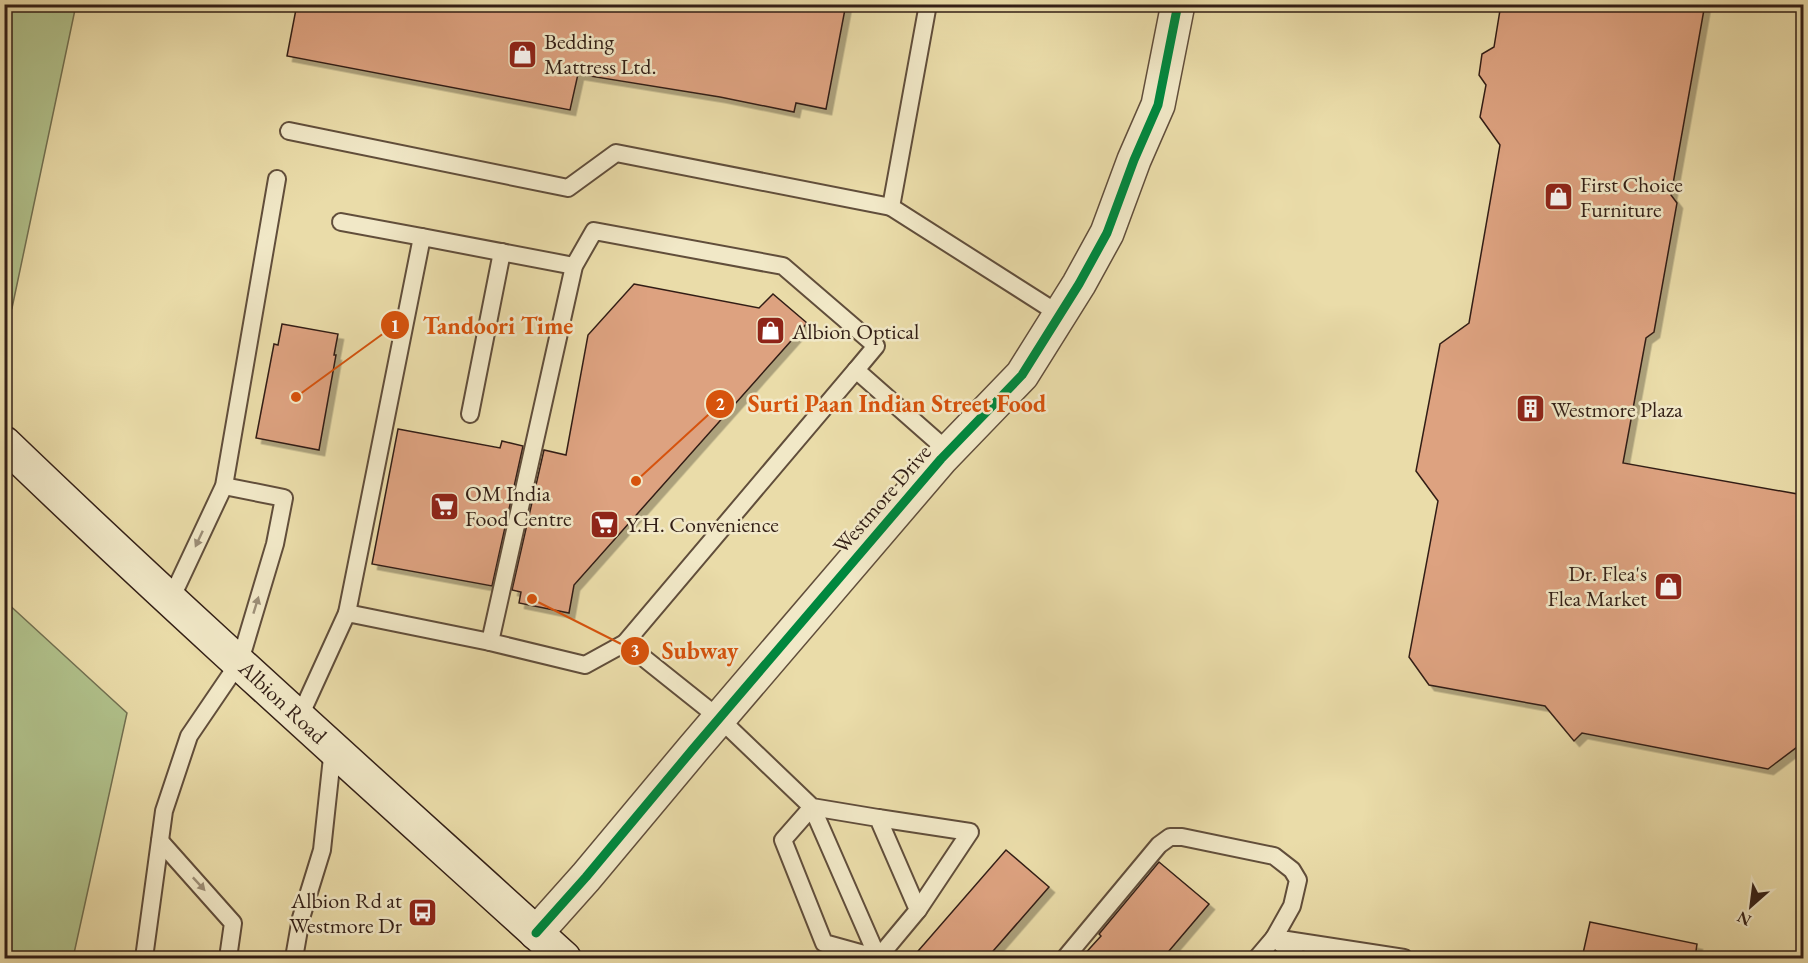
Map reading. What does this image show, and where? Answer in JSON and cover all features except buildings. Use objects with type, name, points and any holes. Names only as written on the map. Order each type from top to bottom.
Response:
[{"type":"street","name":"Westmore Drive","points":[[536,933],[586,878],[719,718],[949,452],[1022,375],[1107,232],[1134,159],[1158,105],[1178,4]]},
{"type":"street","name":"Albion Road","points":[[4,443],[170,601],[240,661],[564,958]]},
{"type":"lane","points":[[891,207],[928,4]]},
{"type":"lane","points":[[289,131],[568,188],[616,153],[891,207],[1059,314]]},
{"type":"lane","points":[[170,601],[224,486],[277,179]]},
{"type":"lane","points":[[341,222],[574,266]]},
{"type":"lane","points":[[347,613],[490,642],[585,665],[625,643],[876,346],[783,266],[594,231],[574,266],[490,642]]},
{"type":"lane","points":[[300,716],[347,613],[422,237]]},
{"type":"lane","points":[[470,414],[502,252]]},
{"type":"lane","points":[[856,370],[949,452]]},
{"type":"lane","points":[[144,958],[164,811],[189,736],[240,661],[275,544],[284,498],[224,486]]},
{"type":"lane","points":[[625,643],[719,718],[812,807],[878,958]]},
{"type":"lane","points":[[298,956],[301,918],[322,850],[333,747]]},
{"type":"lane","points":[[812,807],[970,832],[918,910],[878,958]]},
{"type":"lane","points":[[812,807],[783,840],[824,943],[878,958]]},
{"type":"lane","points":[[878,818],[918,910]]},
{"type":"lane","points":[[1065,958],[1159,845],[1170,837],[1182,837],[1274,856],[1292,870],[1298,880],[1292,906],[1274,938],[1257,958]]},
{"type":"lane","points":[[160,841],[233,923],[228,958]]},
{"type":"lane","points":[[1274,938],[1299,958]]},
{"type":"lane","points":[[1274,938],[1404,958]]},
{"type":"green space","points":[[4,5],[76,5],[12,308],[4,301]]},
{"type":"green space","points":[[5,601],[127,713],[73,958],[5,958]]},
{"type":"cycle path","points":[[536,933],[941,459],[1022,375],[1079,284],[1107,233],[1134,160],[1158,105],[1178,4]]},
{"type":"place","name":"Bedding Mattress Ltd.","points":[[523,54]]},
{"type":"place","name":"First Choice Furniture","points":[[1559,197]]},
{"type":"place","name":"Albion Optical","points":[[771,331]]},
{"type":"place","name":"Tandoori Time","points":[[296,397]]},
{"type":"place","name":"Westmore Plaza","points":[[1530,409]]},
{"type":"place","name":"Surti Paan Indian Street Food","points":[[636,481]]},
{"type":"place","name":"OM India Food Centre","points":[[444,506]]},
{"type":"place","name":"Y.H. Convenience","points":[[605,524]]},
{"type":"place","name":"Dr. Flea's Flea Market","points":[[1668,586]]},
{"type":"place","name":"Subway","points":[[532,599]]},
{"type":"place","name":"Albion Rd at Westmore Dr","points":[[423,913]]}]
